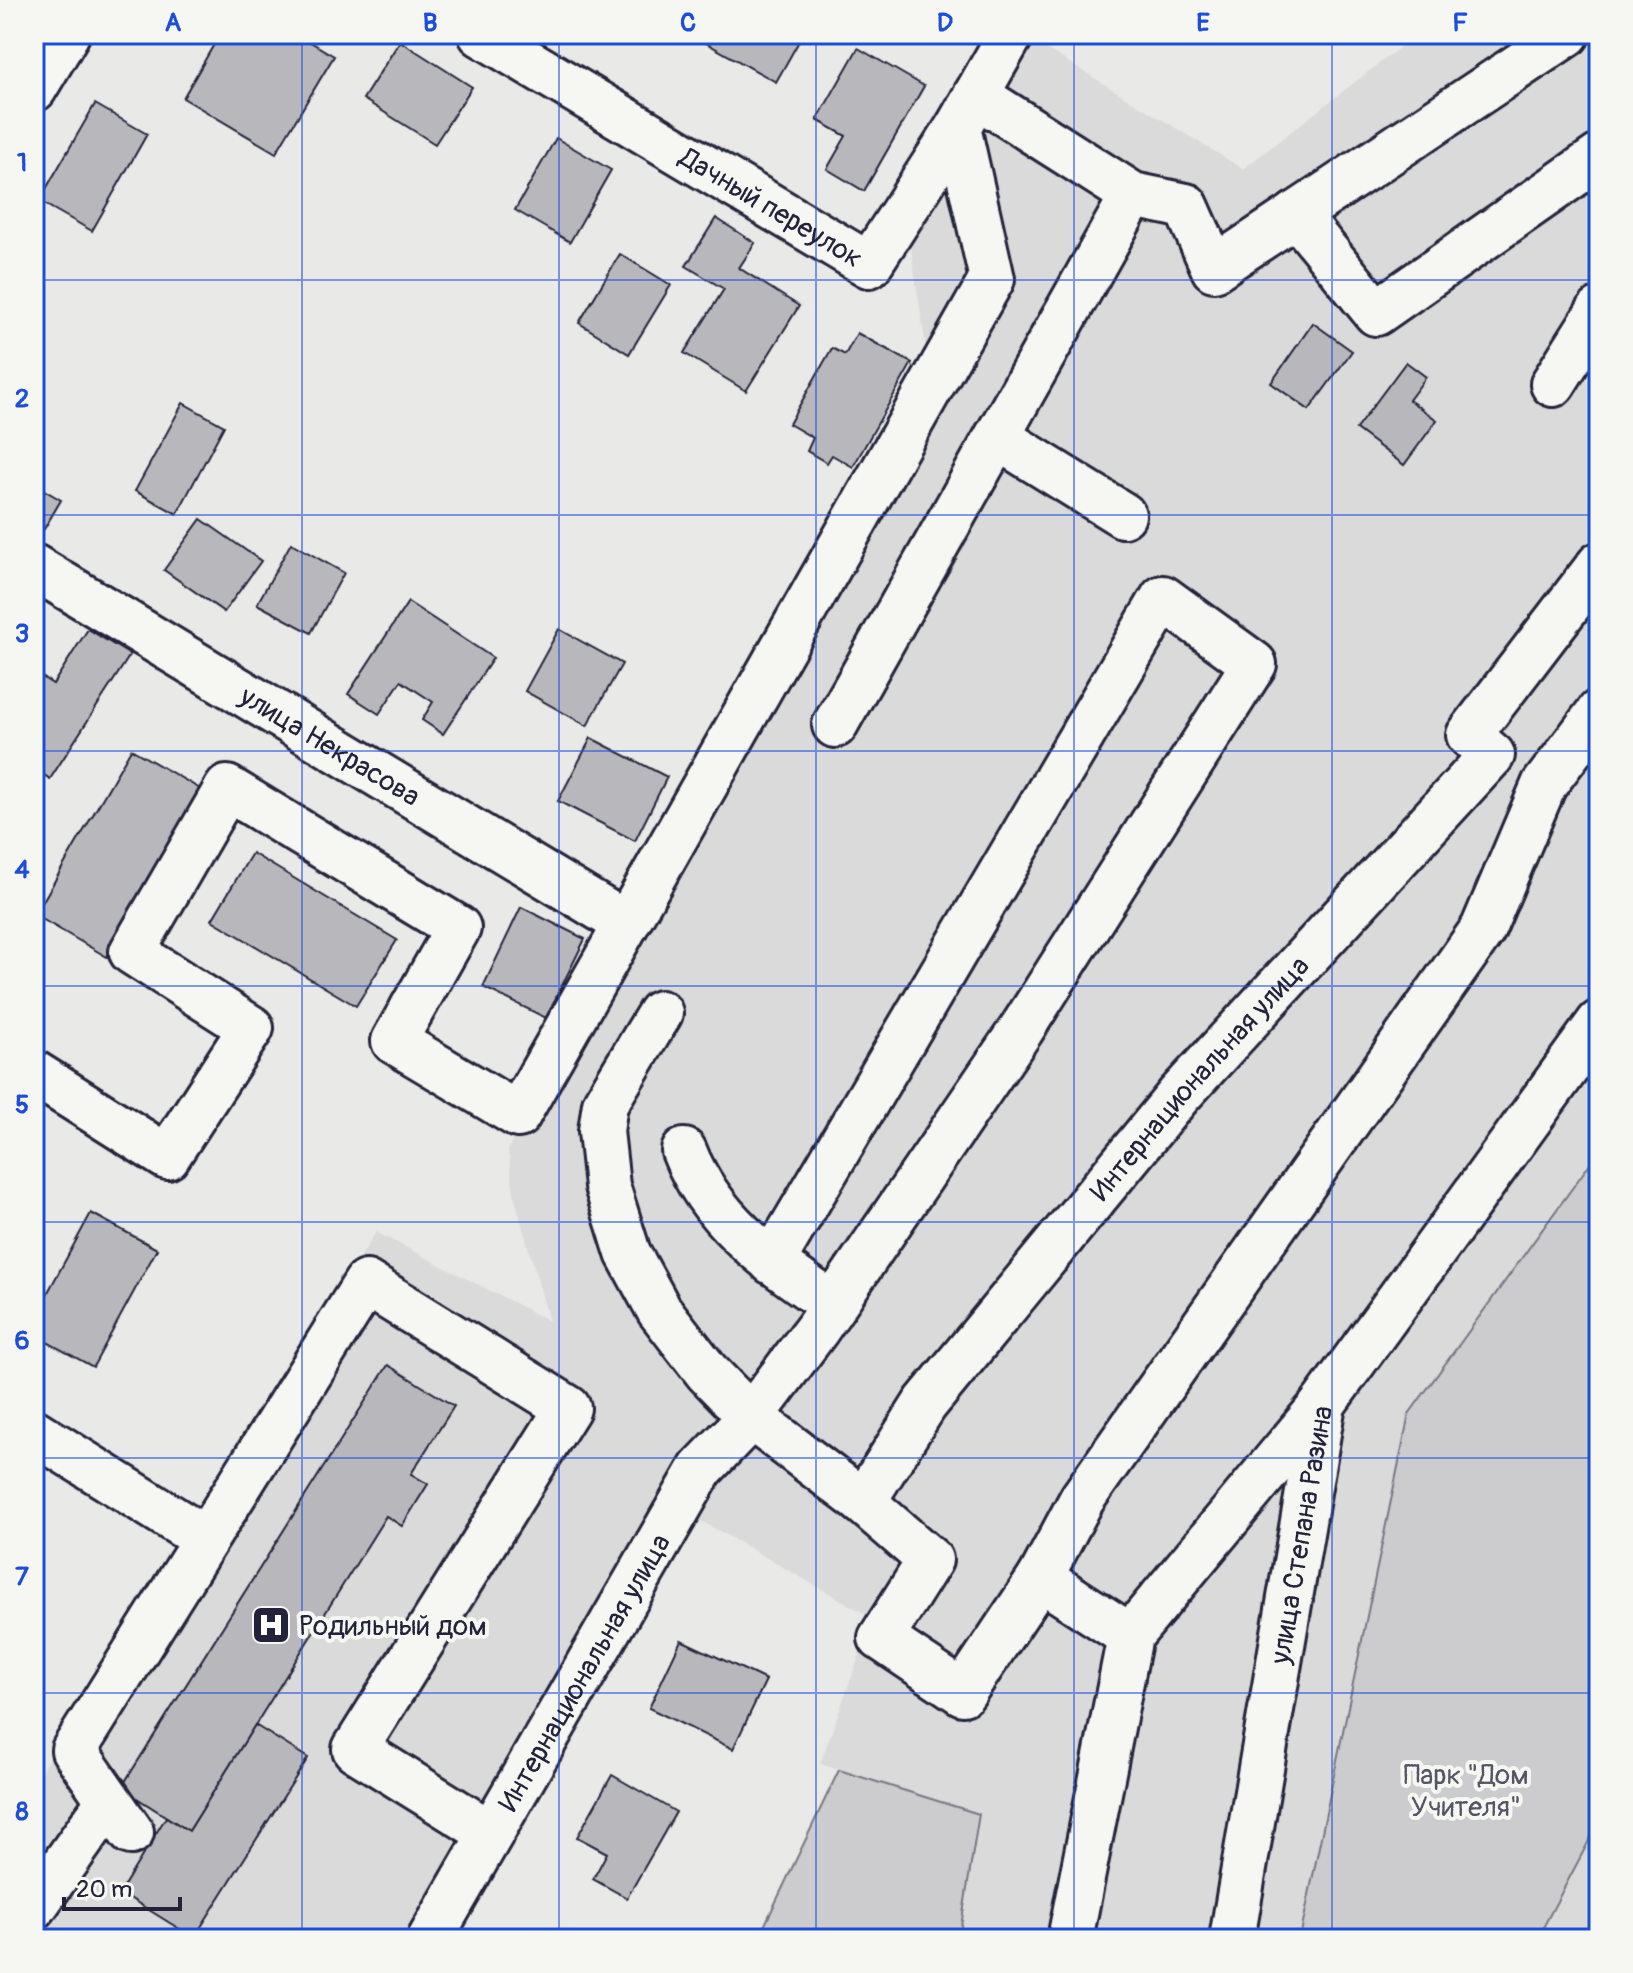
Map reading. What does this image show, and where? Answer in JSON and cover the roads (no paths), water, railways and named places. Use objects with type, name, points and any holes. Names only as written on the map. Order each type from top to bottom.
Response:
[{"type":"street","points":[[34,89],[67,34]]},
{"type":"street","name":"Дачный переулок","points":[[481,34],[869,265],[967,111],[1011,34]]},
{"type":"street","points":[[967,111],[1133,195],[1186,206],[1214,269],[1567,34]]},
{"type":"street","points":[[34,1073],[167,1157],[251,1028],[132,952],[227,788],[458,928],[394,1041],[518,1115],[992,279],[967,111]]},
{"type":"street","points":[[1296,214],[1376,313],[1599,157]]},
{"type":"street","points":[[835,725],[1133,195]]},
{"type":"street","points":[[1553,384],[1599,311]]},
{"type":"street","points":[[997,437],[1123,515]]},
{"type":"street","name":"Интернациональная улица","points":[[863,1502],[925,1404],[1179,1095],[1492,755],[1469,735],[1599,566]]},
{"type":"street","name":"улица Некрасова","points":[[34,567],[626,924]]},
{"type":"street","name":"Интернациональная улица","points":[[430,1939],[701,1469],[751,1417],[833,1305],[1021,1030],[1254,664],[1163,598],[772,1262]]},
{"type":"street","points":[[660,1013],[605,1104],[601,1131],[607,1186],[628,1253],[659,1310],[707,1372],[751,1417],[863,1502],[930,1560],[881,1638],[963,1693],[1040,1578],[1082,1499],[1483,929],[1544,785],[1599,712]]},
{"type":"street","name":"улица Степана Разина","points":[[1232,1939],[1323,1404],[1599,1023]]},
{"type":"street","points":[[684,1151],[695,1179],[728,1222],[772,1262],[833,1305]]},
{"type":"street","points":[[34,1907],[120,1817],[74,1750],[366,1283],[568,1408],[355,1749],[490,1833]]},
{"type":"street","points":[[1070,1939],[1130,1636],[1323,1404]]},
{"type":"street","points":[[34,1432],[205,1539]]},
{"type":"street","points":[[1040,1578],[1130,1636]]},
{"type":"place","name":"Родильный дом","points":[[271,1625]]},
{"type":"park label","name":"Парк \"Дом Учителя\"","points":[[1466,1790]]}]
